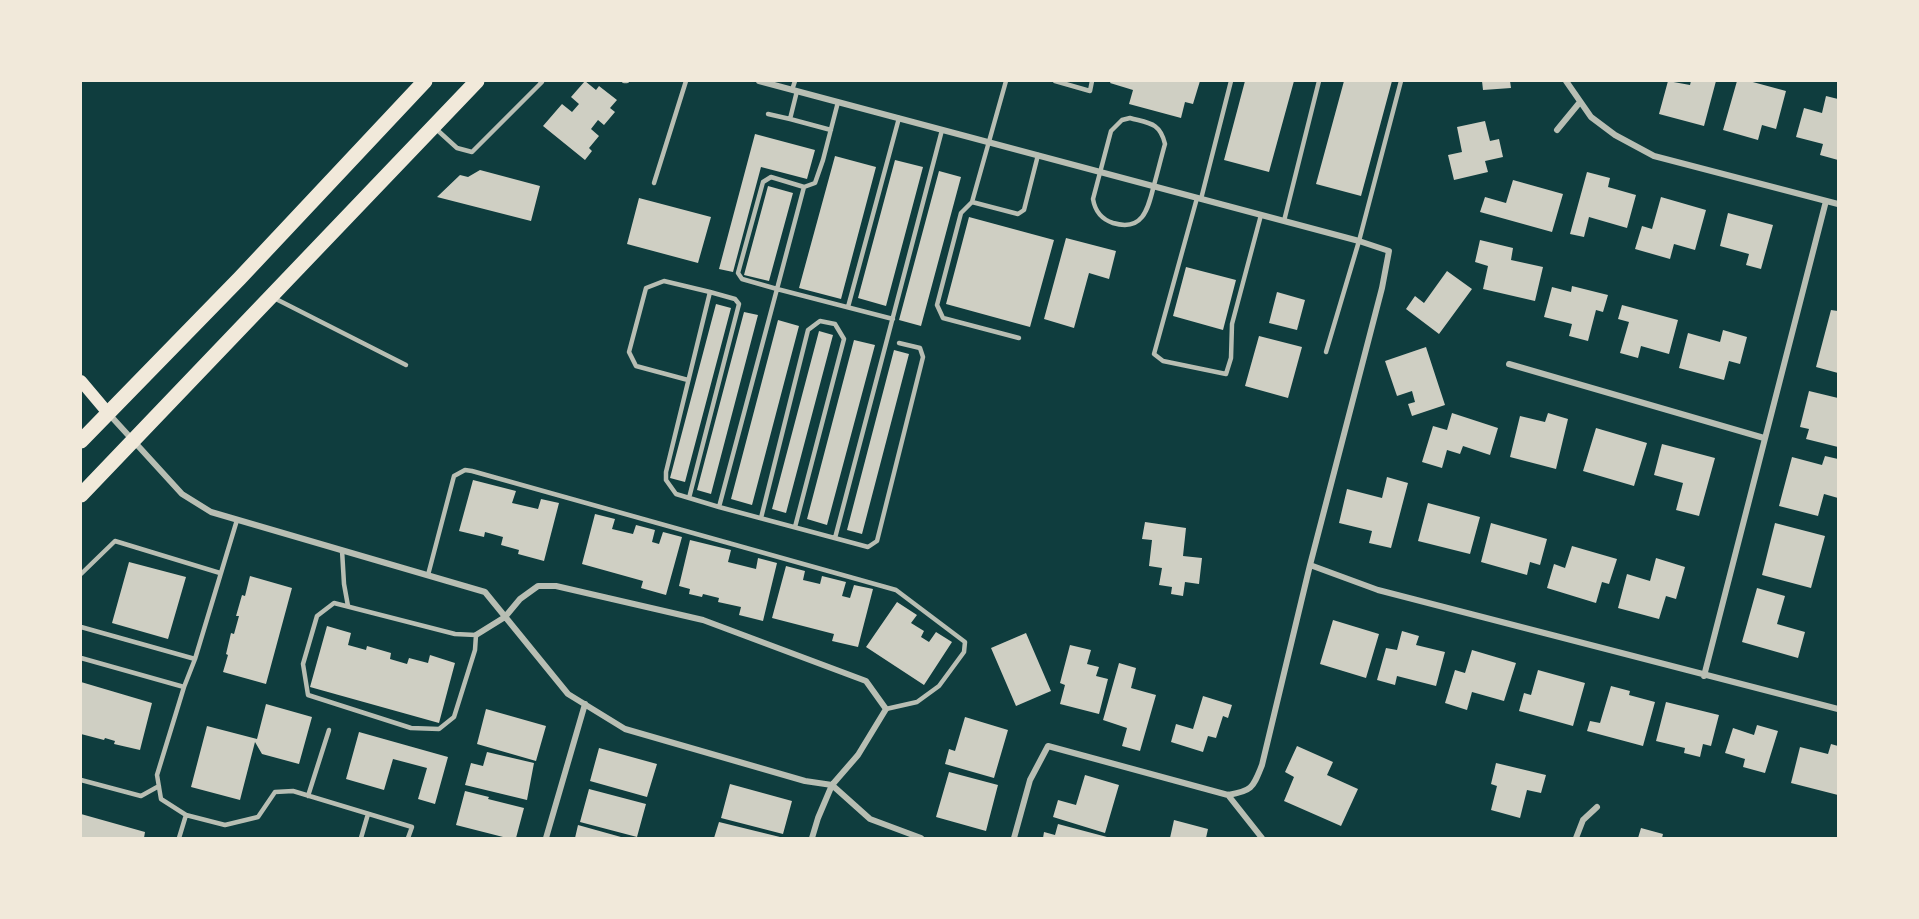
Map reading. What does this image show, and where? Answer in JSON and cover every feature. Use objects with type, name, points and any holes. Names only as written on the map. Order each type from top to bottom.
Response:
[{"type":"main road","points":[[81,441],[240,278],[425,81]]},
{"type":"main road","points":[[81,495],[477,81]]},
{"type":"main road","points":[[81,381],[108,413]]},
{"type":"street","points":[[759,81],[1359,241],[1389,251],[1382,288],[1310,565],[1262,765],[1254,784],[1245,793],[1228,795],[1048,746],[1030,780],[1014,838]]},
{"type":"street","points":[[1566,81],[1591,117],[1654,156],[1838,204]]},
{"type":"street","points":[[1557,130],[1580,102]]},
{"type":"street","points":[[1704,676],[1826,201]]},
{"type":"street","points":[[1509,364],[1764,438]]},
{"type":"street","points":[[108,413],[182,494],[211,512],[485,592],[568,694],[624,729],[805,781],[832,785],[870,819],[921,838]]},
{"type":"street","points":[[1310,565],[1378,590],[1838,709]]},
{"type":"street","points":[[476,635],[505,617],[520,599],[538,586],[556,586],[703,620],[866,681],[886,709],[858,754],[832,785],[812,838]]},
{"type":"street","points":[[546,838],[585,704]]},
{"type":"street","points":[[1228,795],[1262,838]]},
{"type":"street","points":[[1576,838],[1583,820],[1597,807]]},
{"type":"lane","points":[[433,126],[457,148],[472,152],[542,81]]},
{"type":"lane","points":[[654,183],[687,81]]},
{"type":"lane","points":[[790,119],[795,81]]},
{"type":"lane","points":[[1006,81],[972,201],[961,213],[937,305],[943,318],[1019,338]]},
{"type":"lane","points":[[1055,81],[1090,91],[1092,81]]},
{"type":"lane","points":[[1231,81],[1154,354],[1164,361],[1226,375],[1232,358],[1232,324],[1261,215]]},
{"type":"lane","points":[[1284,221],[1319,81]]},
{"type":"lane","points":[[1326,352],[1359,241],[1401,81]]},
{"type":"lane","points":[[838,102],[815,183],[804,187],[771,177],[763,182],[738,273],[742,279],[893,319]]},
{"type":"lane","points":[[768,114],[831,130]]},
{"type":"lane","points":[[848,307],[899,118]]},
{"type":"lane","points":[[1130,118],[1154,124],[1163,136],[1165,144],[1148,211],[1133,223],[1123,226],[1107,221],[1100,215],[1093,199],[1100,172],[1110,131],[1122,120],[1130,118]]},
{"type":"lane","points":[[835,538],[942,130]]},
{"type":"lane","points":[[972,201],[1018,214],[1024,210],[1038,155]]},
{"type":"lane","points":[[720,507],[804,187]]},
{"type":"lane","points":[[688,380],[636,366],[629,352],[646,288],[664,281],[710,292],[735,300],[739,304],[689,498]]},
{"type":"lane","points":[[710,292],[666,472],[666,480],[676,494],[868,547],[877,541],[923,357],[920,348],[899,343]]},
{"type":"lane","points":[[272,297],[406,365]]},
{"type":"lane","points":[[761,518],[808,330],[820,321],[836,324],[844,339],[795,527]]},
{"type":"lane","points":[[428,575],[454,477],[465,470],[896,590],[965,642],[964,652],[939,686],[917,702],[886,709]]},
{"type":"lane","points":[[237,520],[157,775],[161,799],[186,814],[225,825],[258,817],[275,792],[293,791],[412,827],[408,838]]},
{"type":"lane","points":[[81,574],[115,541],[220,573]]},
{"type":"lane","points":[[342,550],[348,606]]},
{"type":"lane","points":[[334,603],[455,634],[476,635],[475,650],[454,717],[439,729],[411,728],[308,695],[303,664],[317,616],[334,603]]},
{"type":"lane","points":[[81,627],[195,659]]},
{"type":"lane","points":[[81,658],[184,687]]},
{"type":"lane","points":[[308,796],[329,730]]},
{"type":"lane","points":[[81,780],[141,796],[159,786]]},
{"type":"lane","points":[[179,838],[186,814]]},
{"type":"lane","points":[[361,838],[368,814]]},
{"type":"building","points":[[585,81],[596,90],[599,86],[617,100],[610,108],[615,112],[604,125],[598,120],[591,129],[599,136],[589,148],[592,151],[585,160],[543,126],[562,104],[572,112],[579,104],[571,97]]},
{"type":"building","points":[[1111,81],[1200,81],[1193,104],[1185,102],[1181,118],[1129,104],[1133,90],[1110,83]]},
{"type":"building","points":[[1245,81],[1294,81],[1269,172],[1224,160]]},
{"type":"building","points":[[1344,81],[1392,81],[1361,196],[1316,184]]},
{"type":"building","points":[[1482,81],[1510,81],[1511,88],[1483,90]]},
{"type":"building","points":[[1668,81],[1690,85],[1691,81],[1716,81],[1704,126],[1659,114]]},
{"type":"building","points":[[1737,81],[1749,81],[1786,91],[1776,129],[1762,125],[1758,140],[1723,130]]},
{"type":"building","points":[[1826,96],[1838,99],[1838,160],[1820,155],[1823,144],[1796,137],[1804,108],[1822,113]]},
{"type":"building","points":[[1485,121],[1490,141],[1499,139],[1503,157],[1485,161],[1488,172],[1454,180],[1448,155],[1462,152],[1457,127]]},
{"type":"building","points":[[755,134],[815,150],[807,179],[761,167],[733,272],[719,269]]},
{"type":"building","points":[[835,156],[876,167],[841,299],[799,288]]},
{"type":"building","points":[[895,160],[923,167],[886,306],[858,298]]},
{"type":"building","points":[[480,170],[540,186],[531,221],[437,197],[460,175],[468,177]]},
{"type":"building","points":[[939,171],[961,177],[921,326],[899,320]]},
{"type":"building","points":[[1587,172],[1610,178],[1608,187],[1636,195],[1627,228],[1589,217],[1584,237],[1570,234]]},
{"type":"building","points":[[1513,180],[1563,194],[1552,232],[1480,212],[1485,197],[1506,203]]},
{"type":"building","points":[[768,186],[793,193],[769,281],[744,275]]},
{"type":"building","points":[[1661,197],[1706,210],[1695,250],[1674,244],[1670,259],[1635,249],[1642,226],[1652,229]]},
{"type":"building","points":[[639,198],[711,217],[698,263],[627,244]]},
{"type":"building","points":[[1728,213],[1773,225],[1761,269],[1746,265],[1749,254],[1720,246]]},
{"type":"building","points":[[969,217],[1054,240],[1030,327],[946,304]]},
{"type":"building","points":[[1066,238],[1116,251],[1109,279],[1089,273],[1074,328],[1044,319]]},
{"type":"building","points":[[1480,240],[1513,248],[1511,260],[1543,267],[1535,301],[1483,289],[1488,266],[1475,262]]},
{"type":"building","points":[[1186,267],[1236,280],[1223,330],[1173,316]]},
{"type":"building","points":[[1447,271],[1472,289],[1439,334],[1406,309],[1415,296],[1424,303]]},
{"type":"building","points":[[1572,286],[1608,295],[1603,312],[1596,310],[1588,341],[1569,336],[1572,324],[1544,317],[1552,287],[1571,292]]},
{"type":"building","points":[[1277,292],[1305,300],[1297,330],[1269,323]]},
{"type":"building","points":[[716,304],[731,308],[685,482],[670,478]]},
{"type":"building","points":[[1622,305],[1678,320],[1669,354],[1641,346],[1638,358],[1620,353],[1629,322],[1618,319]]},
{"type":"building","points":[[1831,310],[1838,311],[1838,373],[1816,367]]},
{"type":"building","points":[[744,312],[758,315],[711,494],[697,490]]},
{"type":"building","points":[[778,320],[799,326],[752,505],[731,499]]},
{"type":"building","points":[[1723,330],[1747,337],[1740,364],[1729,361],[1724,380],[1679,368],[1688,333],[1720,342]]},
{"type":"building","points":[[819,331],[833,335],[786,513],[772,509]]},
{"type":"building","points":[[1259,336],[1302,347],[1288,398],[1245,386]]},
{"type":"building","points":[[854,340],[875,345],[827,525],[807,519]]},
{"type":"building","points":[[1426,347],[1445,405],[1412,416],[1408,404],[1415,402],[1412,391],[1397,396],[1385,361]]},
{"type":"building","points":[[894,350],[909,354],[862,534],[847,530]]},
{"type":"building","points":[[1809,391],[1838,398],[1838,447],[1806,439],[1809,429],[1800,427]]},
{"type":"building","points":[[1452,413],[1498,428],[1490,455],[1463,446],[1460,454],[1447,450],[1442,468],[1422,462],[1433,426],[1447,430]]},
{"type":"building","points":[[1548,413],[1568,419],[1556,469],[1510,457],[1520,416],[1545,422]]},
{"type":"building","points":[[1596,428],[1647,443],[1634,486],[1583,471]]},
{"type":"building","points":[[1662,444],[1715,458],[1699,516],[1676,510],[1683,483],[1654,475]]},
{"type":"building","points":[[1825,456],[1838,459],[1838,498],[1824,494],[1818,516],[1779,506],[1792,457],[1822,465]]},
{"type":"building","points":[[1387,477],[1408,483],[1391,548],[1369,543],[1372,531],[1339,523],[1347,489],[1382,498]]},
{"type":"building","points":[[473,480],[516,491],[512,503],[538,509],[541,499],[559,503],[544,561],[518,554],[519,550],[501,545],[503,537],[485,532],[484,537],[459,531]]},
{"type":"building","points":[[1428,503],[1480,517],[1470,554],[1418,541]]},
{"type":"building","points":[[595,514],[615,519],[612,529],[633,534],[636,525],[655,530],[652,542],[659,544],[663,532],[682,537],[666,595],[641,588],[643,581],[582,564]]},
{"type":"building","points":[[1145,522],[1186,528],[1183,556],[1202,558],[1199,584],[1185,582],[1183,596],[1171,594],[1172,587],[1159,585],[1162,568],[1149,566],[1152,540],[1142,539]]},
{"type":"building","points":[[1491,523],[1547,539],[1540,565],[1530,562],[1527,575],[1481,562]]},
{"type":"building","points":[[1775,523],[1825,536],[1811,588],[1762,575]]},
{"type":"building","points":[[690,540],[731,550],[728,562],[756,569],[758,558],[777,563],[763,621],[739,615],[741,607],[718,602],[719,598],[703,594],[702,597],[689,594],[690,589],[679,586]]},
{"type":"building","points":[[1572,546],[1617,559],[1609,584],[1602,582],[1596,603],[1547,588],[1554,564],[1565,568]]},
{"type":"building","points":[[1656,558],[1685,567],[1676,599],[1666,596],[1659,619],[1618,608],[1627,574],[1650,581]]},
{"type":"building","points":[[129,562],[186,577],[168,639],[112,623]]},
{"type":"building","points":[[786,566],[805,571],[803,580],[820,584],[822,576],[846,582],[842,596],[850,598],[854,585],[873,589],[858,647],[832,641],[834,634],[772,618]]},
{"type":"building","points":[[250,576],[292,588],[266,684],[223,672],[231,633],[234,634],[239,616],[236,616],[242,595],[245,596]]},
{"type":"building","points":[[1757,588],[1785,596],[1777,624],[1805,632],[1798,658],[1742,642]]},
{"type":"building","points":[[897,602],[917,615],[911,623],[924,631],[921,637],[929,642],[936,632],[952,642],[924,685],[866,647]]},
{"type":"building","points":[[1333,620],[1379,634],[1366,678],[1320,664]]},
{"type":"building","points":[[327,626],[351,633],[348,645],[366,650],[367,646],[391,653],[390,659],[407,664],[409,658],[428,663],[430,655],[455,663],[439,723],[310,687]]},
{"type":"building","points":[[1402,631],[1419,636],[1416,645],[1445,652],[1436,686],[1397,676],[1395,685],[1377,680],[1386,648],[1397,650]]},
{"type":"building","points":[[1026,633],[1051,691],[1016,706],[991,648]]},
{"type":"building","points":[[1070,645],[1091,650],[1087,664],[1099,667],[1096,676],[1108,679],[1099,714],[1060,704],[1065,685],[1060,683]]},
{"type":"building","points":[[1472,650],[1516,663],[1504,701],[1472,692],[1467,710],[1445,703],[1455,670],[1465,673]]},
{"type":"building","points":[[1119,663],[1136,668],[1131,688],[1156,695],[1140,751],[1122,746],[1127,728],[1103,720]]},
{"type":"building","points":[[1538,670],[1585,683],[1573,726],[1519,711],[1524,693],[1531,695]]},
{"type":"building","points":[[81,682],[152,703],[140,750],[114,744],[115,741],[105,738],[104,740],[81,734]]},
{"type":"building","points":[[1611,686],[1630,691],[1629,695],[1655,702],[1643,746],[1587,731],[1590,721],[1600,723]]},
{"type":"building","points":[[1203,696],[1232,705],[1228,718],[1223,716],[1216,738],[1208,736],[1203,752],[1171,742],[1176,724],[1193,729]]},
{"type":"building","points":[[1666,702],[1719,715],[1711,746],[1703,744],[1700,757],[1684,753],[1685,748],[1656,741]]},
{"type":"building","points":[[266,704],[312,717],[299,764],[262,754],[255,742],[240,800],[191,787],[207,726],[257,739]]},
{"type":"building","points":[[486,709],[546,726],[536,761],[477,744]]},
{"type":"building","points":[[965,717],[1008,730],[994,778],[945,764],[949,749],[955,751]]},
{"type":"building","points":[[1757,725],[1778,731],[1765,773],[1743,767],[1745,759],[1725,753],[1733,728],[1754,735]]},
{"type":"building","points":[[359,732],[448,757],[435,804],[418,799],[427,768],[393,759],[384,790],[346,779]]},
{"type":"building","points":[[1831,744],[1838,746],[1838,795],[1791,783],[1800,747],[1828,754]]},
{"type":"building","points":[[1297,746],[1333,762],[1327,775],[1358,789],[1341,826],[1284,801],[1294,777],[1285,772]]},
{"type":"building","points":[[599,748],[657,764],[647,797],[590,781]]},
{"type":"building","points":[[487,752],[534,763],[527,800],[465,785],[471,763],[483,766]]},
{"type":"building","points":[[1496,763],[1546,775],[1541,793],[1527,790],[1520,818],[1491,810],[1497,786],[1491,784]]},
{"type":"building","points":[[949,772],[998,785],[986,831],[936,817]]},
{"type":"building","points":[[1085,775],[1119,785],[1105,833],[1053,817],[1058,800],[1076,805]]},
{"type":"building","points":[[730,784],[792,801],[783,834],[721,818]]},
{"type":"building","points":[[589,789],[646,804],[637,837],[580,822]]},
{"type":"building","points":[[465,791],[524,808],[516,838],[507,838],[456,825]]},
{"type":"building","points":[[81,814],[145,832],[144,838],[81,838]]},
{"type":"building","points":[[1174,820],[1208,829],[1206,838],[1170,838]]},
{"type":"building","points":[[719,822],[780,837],[714,838]]},
{"type":"building","points":[[1058,824],[1107,838],[1043,838],[1044,832],[1055,835]]},
{"type":"building","points":[[578,825],[621,837],[621,838],[575,838]]},
{"type":"building","points":[[1641,828],[1663,834],[1662,838],[1638,838]]}]
